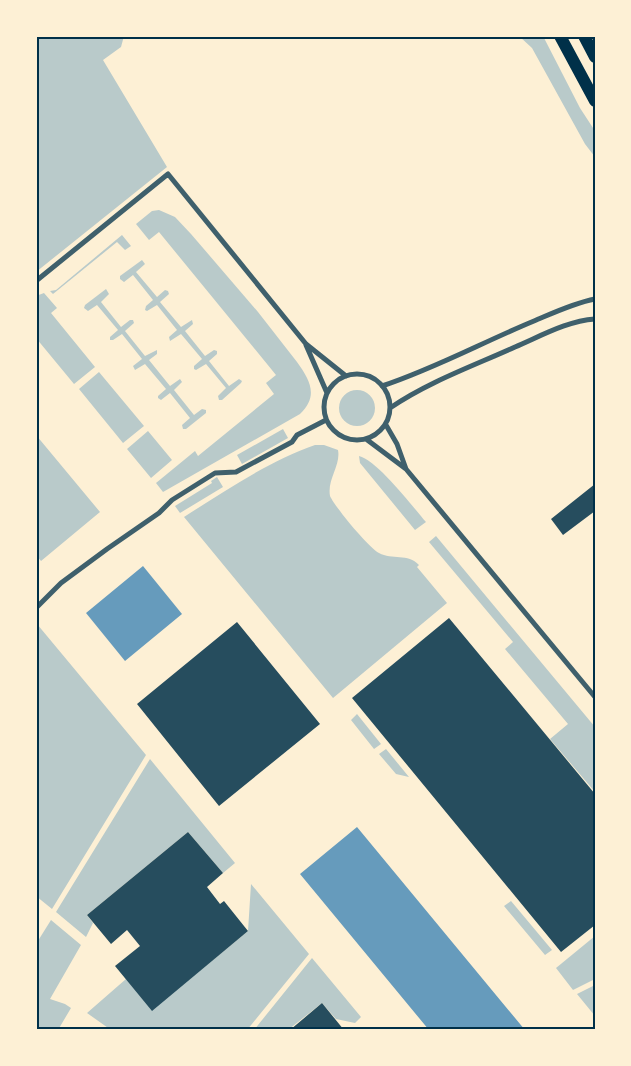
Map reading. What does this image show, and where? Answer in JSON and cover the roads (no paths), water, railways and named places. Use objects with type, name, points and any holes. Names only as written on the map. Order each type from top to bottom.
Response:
[{"type":"main road","points":[[560,36],[595,101]]},
{"type":"main road","points":[[584,36],[595,57]]},
{"type":"street","points":[[36,280],[168,174],[306,344],[346,376]]},
{"type":"street","points":[[382,386],[405,378],[490,339],[566,308],[595,299]]},
{"type":"street","points":[[390,408],[412,393],[574,322],[595,319]]},
{"type":"street","points":[[306,344],[327,393]]},
{"type":"street","points":[[363,375],[374,379],[382,386],[388,394],[390,408],[386,425],[366,440],[355,441],[344,438],[334,431],[326,420],[324,403],[327,393],[337,381],[346,376],[363,375]]},
{"type":"street","points":[[36,608],[62,583],[159,513],[172,500],[215,473],[236,472],[292,442],[297,435],[326,420]]},
{"type":"street","points":[[386,425],[397,444],[406,469]]},
{"type":"street","points":[[366,440],[406,469],[595,697]]},
{"type":"water","points":[[143,566],[182,614],[125,661],[86,613]]},
{"type":"water","points":[[357,827],[525,1030],[429,1030],[300,874]]}]
